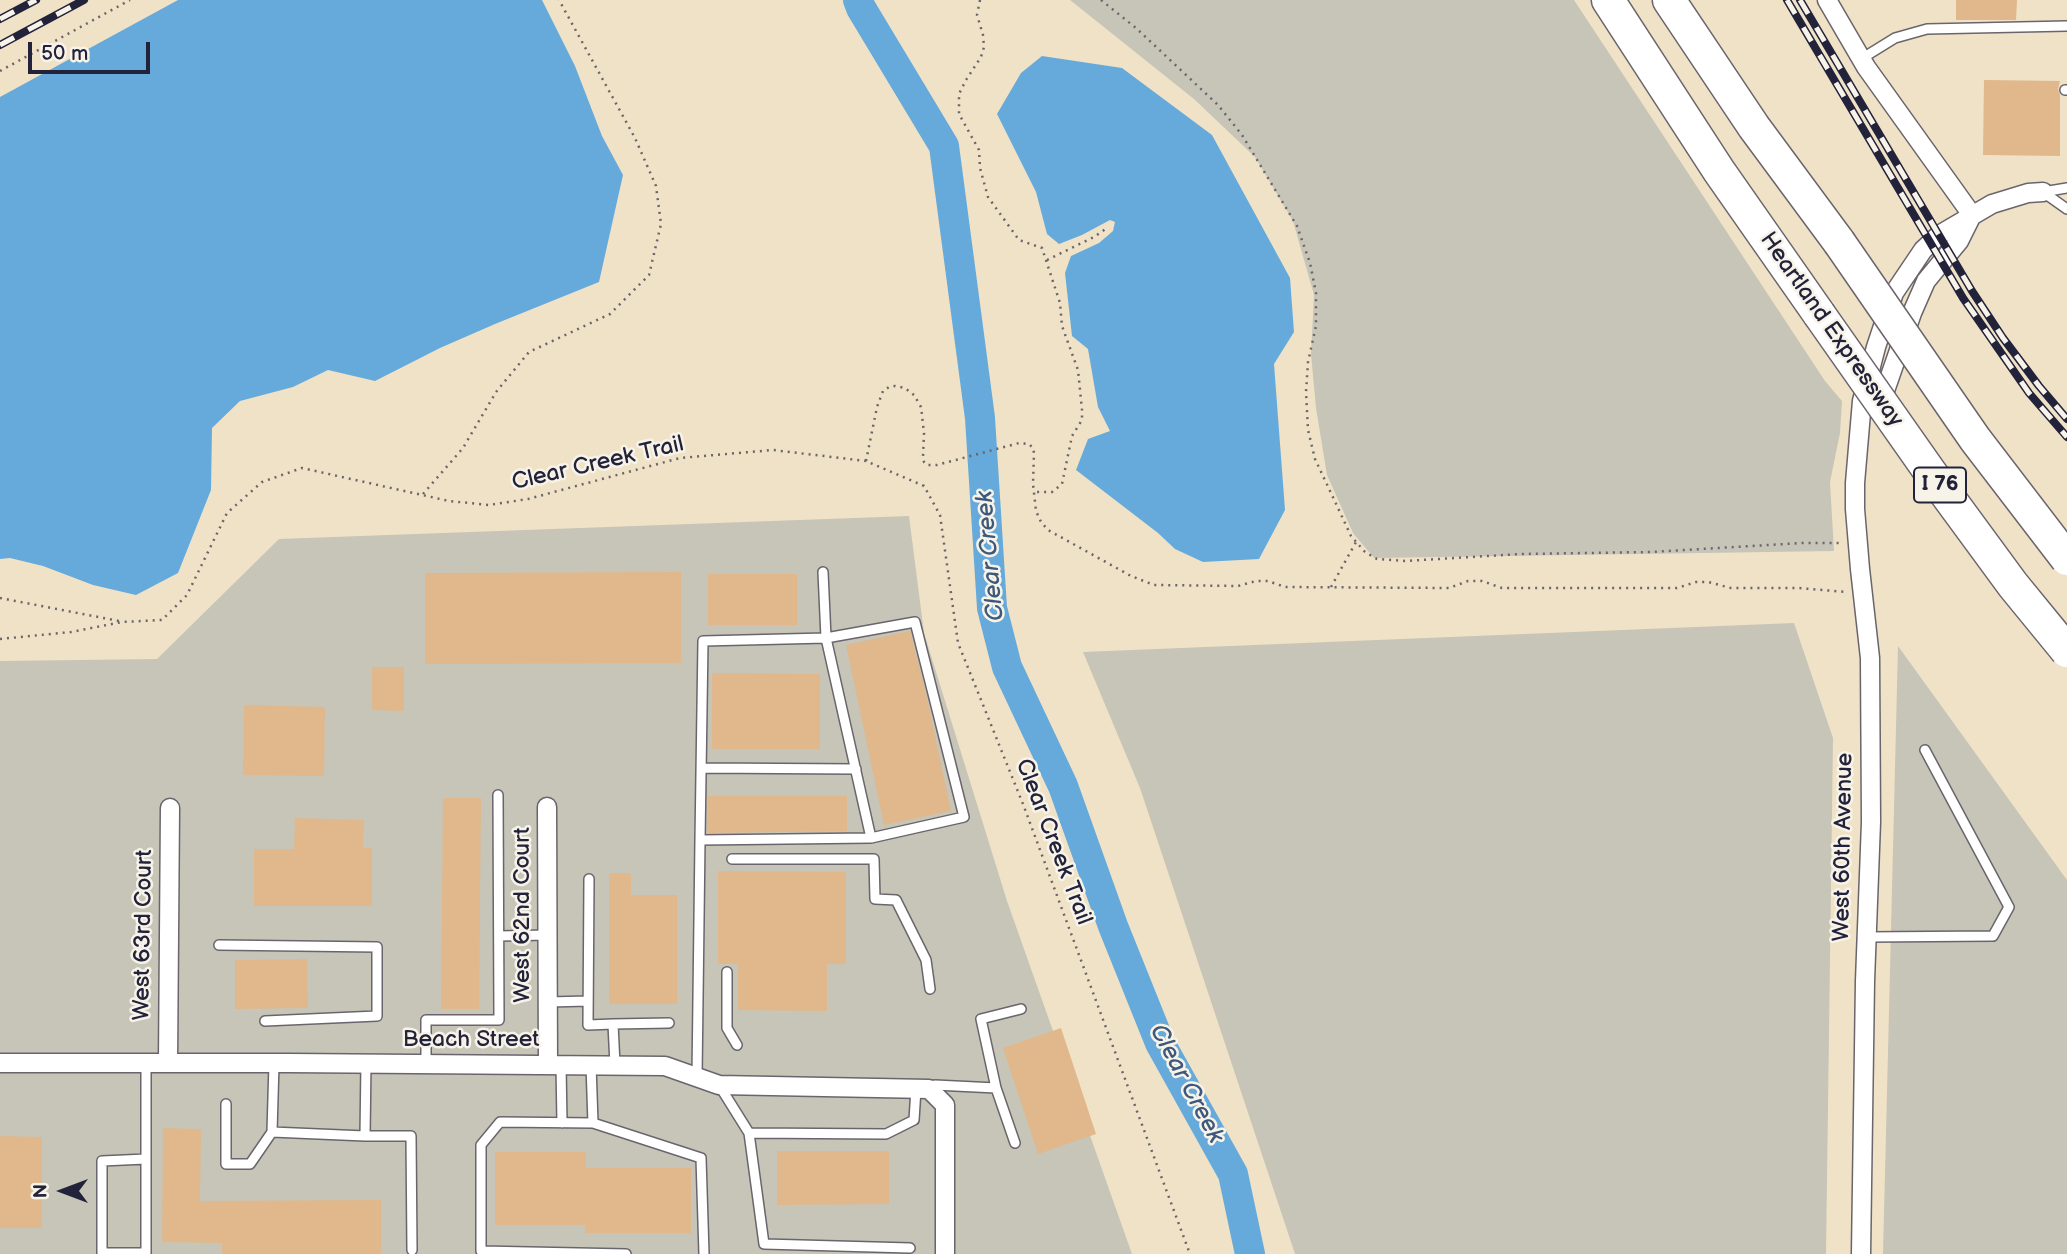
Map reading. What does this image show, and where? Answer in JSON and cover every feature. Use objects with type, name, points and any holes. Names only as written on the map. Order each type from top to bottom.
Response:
[{"type":"highway","points":[[1600,0],[1645,58]]},
{"type":"highway","name":"Heartland Expressway","points":[[1608,0],[1719,171],[1819,314],[1938,482],[2067,651]]},
{"type":"highway","name":"I 76","points":[[1669,0],[1754,127],[1839,242],[1975,439],[2067,559]]},
{"type":"street","points":[[1827,0],[1861,59],[1972,215]]},
{"type":"street","name":"West 60th Avenue","points":[[1861,1254],[1871,822],[1870,658],[1858,543],[1855,483],[1862,401],[1894,293],[1930,241],[1972,215],[2007,198],[2043,192]]},
{"type":"street","name":"West 62nd Court","points":[[547,807],[548,1002],[555,1065]]},
{"type":"street","name":"West 63rd Court","points":[[168,1062],[170,808]]},
{"type":"street","name":"Beach Street","points":[[0,1063],[665,1066],[719,1086],[935,1090]]},
{"type":"street","points":[[935,1090],[945,1105],[945,1254]]},
{"type":"lane","points":[[1861,59],[1895,38],[1927,29],[2067,26]]},
{"type":"lane","points":[[2043,192],[2067,188]]},
{"type":"lane","points":[[2043,192],[2067,209]]},
{"type":"lane","points":[[823,572],[826,638],[871,838]]},
{"type":"lane","points":[[697,1077],[700,840],[703,641],[826,638],[915,622],[964,817],[871,838],[700,840]]},
{"type":"lane","points":[[1867,937],[1993,936],[2009,906],[1925,750]]},
{"type":"lane","points":[[701,768],[856,769]]},
{"type":"lane","points":[[426,1064],[426,1020],[499,1020],[498,795]]},
{"type":"lane","points":[[732,859],[874,859],[875,898],[897,900],[926,960],[930,989]]},
{"type":"lane","points":[[589,879],[588,1025],[669,1023]]},
{"type":"lane","points":[[499,936],[548,935]]},
{"type":"lane","points":[[219,945],[377,947],[377,1016],[265,1021]]},
{"type":"lane","points":[[727,972],[727,1028],[737,1045]]},
{"type":"lane","points":[[548,1002],[588,1001]]},
{"type":"lane","points":[[1015,1143],[996,1088],[981,1019],[1021,1009]]},
{"type":"lane","points":[[613,1024],[615,1065]]},
{"type":"lane","points":[[146,1063],[146,1159],[146,1253],[102,1253],[102,1161],[146,1159]]},
{"type":"lane","points":[[226,1104],[226,1164],[250,1164],[272,1132],[274,1063]]},
{"type":"lane","points":[[365,1136],[366,1063]]},
{"type":"lane","points":[[555,1065],[562,1123]]},
{"type":"lane","points":[[591,1065],[593,1123]]},
{"type":"lane","points":[[719,1086],[749,1133],[764,1244],[910,1248]]},
{"type":"lane","points":[[935,1090],[996,1088]]},
{"type":"lane","points":[[749,1133],[886,1134],[914,1119],[916,1089]]},
{"type":"lane","points":[[626,1254],[481,1251],[481,1145],[500,1122],[593,1123],[701,1157],[704,1254]]},
{"type":"lane","points":[[272,1132],[411,1136],[412,1250]]},
{"type":"path","points":[[0,71],[130,0]]},
{"type":"path","points":[[423,494],[463,448],[496,392],[529,352],[610,314],[649,275],[661,224],[656,186],[635,138],[559,0]]},
{"type":"path","points":[[980,0],[977,15],[984,47],[960,94],[959,114],[979,150],[980,169],[988,197],[1019,240],[1042,248],[1060,303],[1062,326],[1077,370],[1082,410],[1082,420],[1072,436],[1062,484],[1052,492],[1033,492]]},
{"type":"path","points":[[1101,0],[1136,28],[1218,105],[1242,135],[1297,226],[1310,263],[1316,293],[1315,326],[1306,392],[1308,430],[1315,459],[1351,536],[1365,552],[1377,559],[1405,561],[1521,554],[1651,552],[1802,543],[1858,543]]},
{"type":"path","points":[[1046,260],[1107,228]]},
{"type":"path","points":[[866,461],[883,391],[895,386],[905,388],[914,395],[921,407],[924,419],[924,462],[927,466],[1019,443],[1029,443],[1033,448],[1036,511],[1048,530],[1132,576],[1154,585],[1238,586],[1268,581],[1285,587],[1449,588],[1468,581],[1482,581],[1502,588],[1677,588],[1696,582],[1707,582],[1731,588],[1863,591]]},
{"type":"path","name":"Clear Creek Trail","points":[[0,639],[71,632],[122,622],[162,620],[187,595],[227,513],[262,482],[302,468],[449,500],[489,505],[527,499],[680,458],[773,450],[866,461],[924,486],[940,515],[958,643],[1023,804],[1190,1254]]},
{"type":"path","points":[[1331,587],[1356,542]]},
{"type":"path","points":[[0,598],[122,622]]},
{"type":"shaded area","points":[[1070,0],[1574,0],[1825,381],[1842,401],[1840,433],[1830,482],[1834,551],[1374,558],[1353,533],[1327,475],[1316,408],[1311,354],[1314,295],[1293,221],[1255,157],[1194,99]]},
{"type":"shaded area","points":[[909,516],[924,633],[1007,901],[1132,1254],[0,1254],[0,661],[157,659],[279,539]]},
{"type":"shaded area","points":[[1794,623],[1833,738],[1826,1254],[1295,1254],[1140,788],[1083,652]]},
{"type":"shaded area","points":[[1898,646],[2067,880],[2067,1254],[1883,1254]]},
{"type":"water","points":[[178,0],[542,0],[575,66],[602,136],[623,175],[599,282],[440,348],[375,381],[328,370],[293,387],[240,401],[212,428],[211,490],[178,573],[136,595],[93,585],[43,566],[10,558],[0,559],[0,97]]},
{"type":"water","points":[[1042,56],[1122,68],[1212,135],[1290,278],[1294,332],[1274,364],[1285,510],[1259,559],[1203,562],[1175,549],[1076,470],[1088,439],[1110,431],[1098,407],[1088,349],[1072,336],[1065,273],[1071,256],[1099,243],[1113,231],[1115,222],[1110,220],[1059,244],[1047,234],[1036,192],[997,114],[1021,73]]},
{"type":"building","points":[[1956,0],[2017,0],[2016,20],[1956,20]]},
{"type":"building","points":[[1984,80],[2060,81],[2060,156],[1983,155]]},
{"type":"building","points":[[681,572],[681,663],[425,664],[425,573]]},
{"type":"building","points":[[708,574],[797,574],[797,625],[708,625]]},
{"type":"building","points":[[910,631],[951,811],[884,825],[846,645]]},
{"type":"building","points":[[372,667],[404,667],[404,711],[372,710]]},
{"type":"building","points":[[712,673],[820,674],[820,749],[712,749]]},
{"type":"building","points":[[244,705],[325,707],[324,776],[243,775]]},
{"type":"building","points":[[708,796],[847,796],[847,831],[707,833]]},
{"type":"building","points":[[443,798],[481,798],[479,1009],[441,1009]]},
{"type":"building","points":[[295,818],[364,820],[363,848],[372,848],[372,906],[254,906],[254,849],[294,849]]},
{"type":"building","points":[[718,871],[846,872],[846,964],[827,964],[827,1011],[738,1010],[738,964],[718,964]]},
{"type":"building","points":[[609,873],[631,873],[631,895],[677,895],[677,1004],[609,1004]]},
{"type":"building","points":[[307,959],[308,1008],[235,1009],[235,960]]},
{"type":"building","points":[[1061,1028],[1096,1134],[1038,1154],[1003,1048]]},
{"type":"building","points":[[163,1128],[201,1129],[200,1201],[381,1200],[381,1254],[222,1254],[222,1243],[162,1242]]},
{"type":"building","points":[[0,1136],[42,1137],[42,1228],[0,1228]]},
{"type":"building","points":[[777,1151],[889,1151],[889,1204],[777,1205]]},
{"type":"building","points":[[495,1152],[586,1152],[586,1168],[691,1168],[691,1233],[585,1233],[585,1225],[495,1225]]},
{"type":"waterway","name":"Clear Creek","points":[[858,0],[944,146],[980,418],[992,608],[1007,667],[1063,786],[1113,926],[1160,1043],[1233,1174],[1250,1254]]},
{"type":"railway","points":[[0,19],[36,0]]},
{"type":"railway","points":[[0,45],[84,0]]},
{"type":"railway","points":[[1787,0],[1963,298],[2029,393],[2067,437]]},
{"type":"railway","points":[[1800,0],[1972,291],[2003,338],[2067,419]]}]
